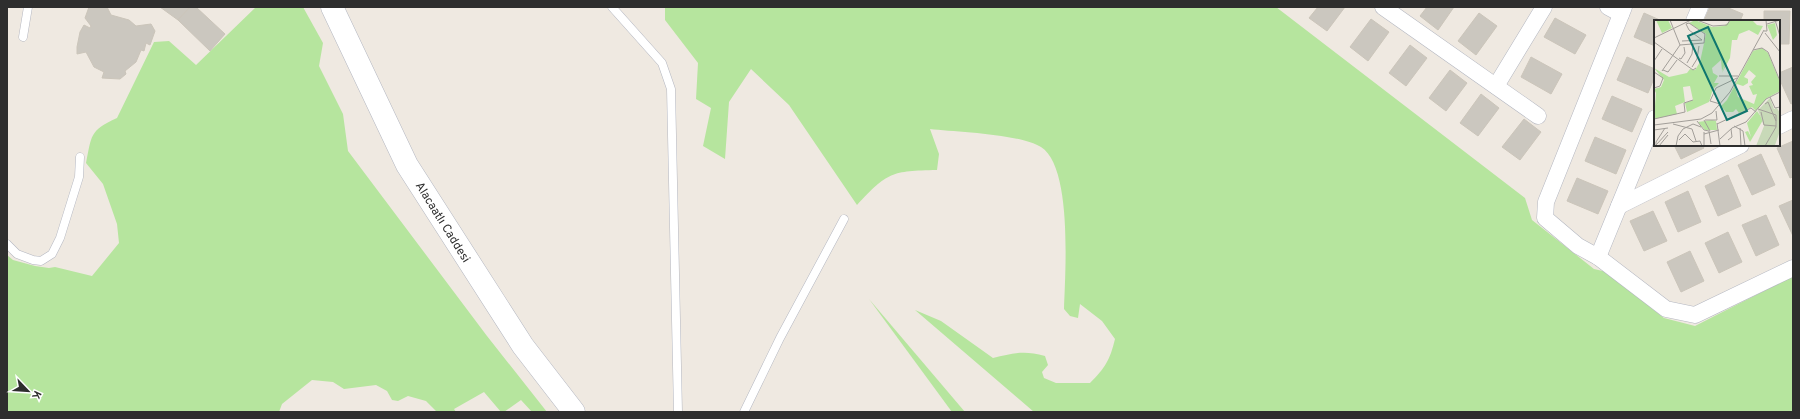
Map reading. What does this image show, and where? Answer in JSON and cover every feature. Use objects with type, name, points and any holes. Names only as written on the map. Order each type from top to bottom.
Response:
[{"type":"main road","name":"Alacaatlı Caddesi","points":[[336,10],[407,165],[523,346],[574,412]]},
{"type":"street","points":[[1383,7],[1538,116]]},
{"type":"street","points":[[1496,86],[1544,7]]},
{"type":"street","points":[[1694,20],[1700,7]]},
{"type":"street","points":[[1618,9],[1546,202],[1545,218],[1578,246],[1598,257],[1666,310],[1695,315],[1793,268]]},
{"type":"street","points":[[1780,126],[1793,119]]},
{"type":"street","points":[[1598,257],[1654,120]]},
{"type":"street","points":[[1619,206],[1739,146]]},
{"type":"lane","points":[[23,37],[28,7]]},
{"type":"lane","points":[[612,7],[662,63],[671,89],[678,412]]},
{"type":"lane","points":[[7,244],[17,254],[33,260],[41,261],[52,254],[60,238],[79,177],[80,157]]},
{"type":"lane","points":[[744,412],[780,338],[844,219]]},
{"type":"green space","points":[[256,7],[303,7],[323,43],[319,66],[343,114],[348,151],[487,336],[547,412],[532,412],[521,400],[504,412],[501,412],[484,392],[454,409],[456,412],[437,412],[426,401],[408,396],[398,401],[392,400],[387,391],[376,385],[344,389],[333,382],[312,380],[282,404],[279,412],[7,412],[7,255],[13,260],[35,266],[49,268],[55,267],[92,276],[119,243],[117,224],[103,184],[86,163],[89,146],[93,135],[101,127],[117,118],[154,42],[169,41],[196,65]]},
{"type":"green space","points":[[665,7],[1276,7],[1525,198],[1532,220],[1594,269],[1607,272],[1664,318],[1695,326],[1793,276],[1793,412],[1034,412],[915,310],[941,321],[993,358],[1019,353],[1031,353],[1045,356],[1048,365],[1042,372],[1044,378],[1056,383],[1090,383],[1100,373],[1109,358],[1115,339],[1102,321],[1080,304],[1078,318],[1070,316],[1064,309],[1066,248],[1063,198],[1058,176],[1051,158],[1041,147],[1019,139],[1004,136],[930,129],[939,154],[937,170],[909,171],[891,176],[876,186],[857,205],[789,105],[751,69],[729,102],[725,159],[703,146],[711,108],[696,99],[698,63],[665,20]]},
{"type":"green space","points":[[869,299],[965,412],[952,412]]},
{"type":"building","points":[[89,7],[107,7],[111,15],[129,20],[136,26],[151,24],[155,31],[150,45],[146,43],[144,51],[141,50],[136,62],[125,71],[126,74],[120,79],[102,78],[104,72],[94,67],[86,52],[77,54],[80,32],[84,25],[90,28],[91,26],[85,18]]},
{"type":"building","points":[[160,7],[190,7],[178,20]]},
{"type":"building","points":[[190,7],[196,7],[225,34],[210,51],[178,20]]},
{"type":"building","points":[[1318,7],[1345,7],[1327,31],[1309,18]]},
{"type":"building","points":[[1427,7],[1454,7],[1438,30],[1420,16]]},
{"type":"building","points":[[1710,7],[1726,7],[1743,14],[1740,20],[1704,20]]},
{"type":"building","points":[[1764,11],[1790,11],[1789,44],[1780,44],[1780,20],[1764,20]]},
{"type":"building","points":[[1479,13],[1497,26],[1476,55],[1458,41]]},
{"type":"building","points":[[1644,13],[1660,20],[1654,20],[1654,46],[1634,37]]},
{"type":"building","points":[[1555,18],[1586,35],[1575,54],[1544,37]]},
{"type":"building","points":[[1371,19],[1389,32],[1368,61],[1350,47]]},
{"type":"building","points":[[1410,45],[1427,58],[1406,86],[1389,73]]},
{"type":"building","points":[[1531,57],[1562,74],[1551,94],[1521,77]]},
{"type":"building","points":[[1627,57],[1654,69],[1654,78],[1648,93],[1617,80]]},
{"type":"building","points":[[1793,67],[1793,103],[1791,104],[1780,80],[1780,73]]},
{"type":"building","points":[[1450,70],[1467,83],[1446,111],[1429,98]]},
{"type":"building","points":[[1481,94],[1499,108],[1478,136],[1460,123]]},
{"type":"building","points":[[1612,96],[1642,109],[1632,132],[1602,119]]},
{"type":"building","points":[[1524,119],[1541,132],[1520,160],[1502,147]]},
{"type":"building","points":[[1595,137],[1626,150],[1616,174],[1585,161]]},
{"type":"building","points":[[1793,141],[1793,177],[1790,178],[1777,148]]},
{"type":"building","points":[[1674,146],[1703,146],[1704,148],[1681,159]]},
{"type":"building","points":[[1761,154],[1775,185],[1752,195],[1738,165]]},
{"type":"building","points":[[1728,175],[1741,206],[1718,216],[1705,186]]},
{"type":"building","points":[[1577,178],[1608,191],[1598,214],[1567,201]]},
{"type":"building","points":[[1688,191],[1701,222],[1678,232],[1665,202]]},
{"type":"building","points":[[1793,200],[1793,236],[1779,206]]},
{"type":"building","points":[[1653,211],[1667,241],[1644,251],[1630,221]]},
{"type":"building","points":[[1766,215],[1779,245],[1756,256],[1742,225]]},
{"type":"building","points":[[1728,232],[1742,262],[1719,273],[1705,243]]},
{"type":"building","points":[[1690,251],[1704,281],[1681,292],[1667,262]]}]
